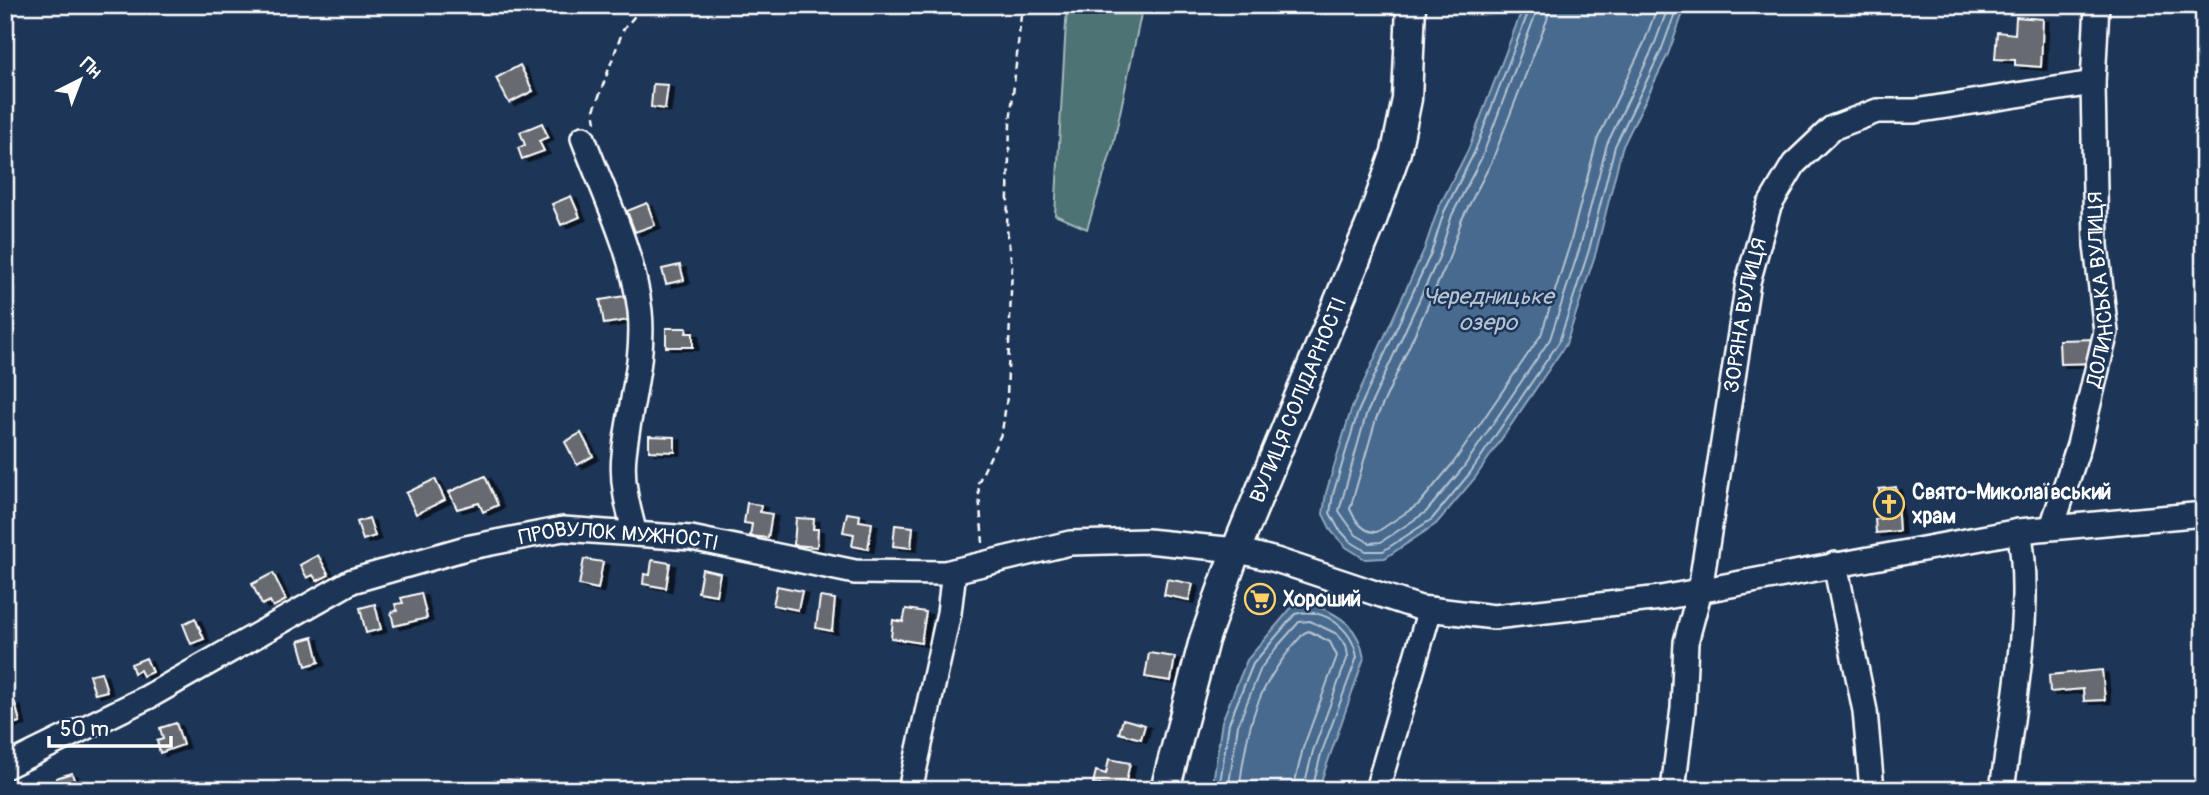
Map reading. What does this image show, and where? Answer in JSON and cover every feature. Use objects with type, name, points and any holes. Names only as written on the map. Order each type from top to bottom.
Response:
[{"type":"main road","name":"ВУЛИЦЯ СОЛІДАРНОСТІ","points":[[1165,790],[1204,640],[1236,550],[1371,223],[1396,152],[1407,99],[1411,5]]},
{"type":"street","name":"ДОЛИНСЬКА ВУЛИЦЯ","points":[[2052,527],[2078,445],[2106,332],[2096,245],[2093,83],[2097,5]]},
{"type":"street","name":"ЗОРЯНА ВУЛИЦЯ","points":[[1673,790],[1683,708],[1686,642],[1700,590],[1748,282],[1769,206],[1794,164],[1832,128],[1877,111],[1915,111],[2093,83]]},
{"type":"street","points":[[590,135],[631,264],[640,313],[638,369],[624,457],[625,496],[635,534]]},
{"type":"street","name":"ПРОВУЛОК МУЖНОСТІ","points":[[5,767],[148,697],[352,581],[466,548],[563,529],[691,538],[855,572],[954,571],[1070,544],[1147,541],[1236,550],[1430,609],[1494,617],[1661,598],[2019,531],[2204,514]]},
{"type":"street","points":[[2002,790],[2020,655],[2024,555],[2019,531]]},
{"type":"street","points":[[1835,564],[1865,710],[1871,790]]},
{"type":"street","points":[[910,790],[949,614],[954,571]]},
{"type":"street","points":[[1377,790],[1430,609]]},
{"type":"path","points":[[590,135],[594,110],[622,30],[644,5]]},
{"type":"path","points":[[983,564],[983,514],[978,483],[1002,432],[1007,397],[1012,267],[1007,229],[1010,124],[1022,5]]},
{"type":"green space","points":[[1067,5],[1143,5],[1113,146],[1087,229],[1055,215]]},
{"type":"water","name":"Чередницьке озеро","points":[[1524,5],[1686,5],[1668,54],[1622,148],[1596,252],[1566,344],[1475,478],[1436,524],[1385,558],[1365,559],[1346,547],[1332,532],[1323,514],[1326,493],[1351,410],[1424,250],[1438,209],[1468,150]]},
{"type":"water","points":[[1312,604],[1340,618],[1353,630],[1362,647],[1364,658],[1318,790],[1212,790],[1222,721],[1247,660],[1292,607]]},
{"type":"building","points":[[2016,17],[2043,19],[2041,67],[2015,65],[2015,60],[1995,59],[1997,32],[2015,34]]},
{"type":"building","points":[[520,65],[533,91],[509,103],[496,78]]},
{"type":"building","points":[[653,84],[668,85],[665,109],[651,107]]},
{"type":"building","points":[[542,123],[548,137],[539,141],[544,151],[522,159],[518,148],[525,145],[520,132]]},
{"type":"building","points":[[571,196],[580,217],[561,225],[552,204]]},
{"type":"building","points":[[647,203],[655,225],[635,232],[627,211]]},
{"type":"building","points":[[680,265],[684,280],[666,284],[662,269]]},
{"type":"building","points":[[625,296],[629,320],[604,324],[600,300]]},
{"type":"building","points":[[666,328],[687,328],[686,333],[693,333],[693,347],[666,347]]},
{"type":"building","points":[[2096,339],[2097,363],[2060,364],[2059,340]]},
{"type":"building","points":[[581,433],[593,456],[577,465],[565,442]]},
{"type":"building","points":[[649,436],[675,437],[675,452],[649,451]]},
{"type":"building","points":[[485,476],[498,505],[483,512],[479,503],[457,509],[449,492]]},
{"type":"building","points":[[435,479],[445,500],[416,514],[406,493]]},
{"type":"building","name":"Свято-Миколаївський храм","points":[[1896,487],[1899,531],[1876,533],[1875,519],[1881,519],[1879,489]]},
{"type":"building","points":[[747,503],[761,505],[760,512],[772,514],[768,538],[750,536],[752,524],[744,523]]},
{"type":"building","points":[[847,513],[860,515],[859,521],[872,523],[868,549],[852,546],[854,534],[843,532]]},
{"type":"building","points":[[369,518],[375,536],[363,540],[357,522]]},
{"type":"building","points":[[796,518],[814,519],[813,529],[818,529],[817,547],[794,545]]},
{"type":"building","points":[[895,525],[913,527],[911,548],[893,546]]},
{"type":"building","points":[[318,555],[329,575],[317,581],[313,575],[307,578],[300,565]]},
{"type":"building","points":[[584,559],[603,562],[598,589],[579,585]]},
{"type":"building","points":[[652,560],[670,563],[666,588],[643,584],[644,574],[650,575]]},
{"type":"building","points":[[702,569],[720,573],[716,595],[698,592]]},
{"type":"building","points":[[273,573],[286,600],[273,607],[270,601],[262,605],[252,584]]},
{"type":"building","points":[[1167,579],[1193,584],[1189,600],[1164,595]]},
{"type":"building","points":[[777,586],[802,591],[798,610],[773,605]]},
{"type":"building","name":"Хороший","points":[[1253,589],[1270,594],[1266,608],[1249,603]]},
{"type":"building","points":[[421,593],[427,618],[394,626],[391,612],[397,611],[395,604],[403,603],[401,598]]},
{"type":"building","points":[[820,597],[835,599],[832,631],[816,628]]},
{"type":"building","points":[[375,604],[381,629],[366,633],[360,608]]},
{"type":"building","points":[[906,609],[926,612],[921,643],[891,638],[893,620],[903,622]]},
{"type":"building","points":[[195,618],[204,639],[191,644],[183,624]]},
{"type":"building","points":[[313,637],[319,662],[306,666],[299,641]]},
{"type":"building","points":[[1149,653],[1175,657],[1171,681],[1145,677]]},
{"type":"building","points":[[146,658],[152,672],[143,676],[140,670],[134,673],[131,664]]},
{"type":"building","points":[[2102,670],[2105,700],[2084,701],[2083,689],[2050,692],[2049,675]]},
{"type":"building","points":[[101,672],[107,691],[95,694],[89,675]]},
{"type":"building","points":[[15,703],[20,722],[8,725],[5,706]]},
{"type":"building","points":[[1123,719],[1145,725],[1141,739],[1119,733]]},
{"type":"building","points":[[176,723],[183,745],[160,753],[157,741],[163,739],[160,728]]},
{"type":"building","points":[[1109,759],[1130,763],[1124,790],[1093,783],[1096,771],[1106,774]]},
{"type":"building","points":[[72,773],[77,790],[54,790],[59,788],[56,778]]},
{"type":"building","points":[[500,779],[521,780],[520,790],[499,790]]},
{"type":"place","name":"Свято-Миколаївський храм","points":[[1889,504]]},
{"type":"place","name":"Хороший","points":[[1260,599]]}]
